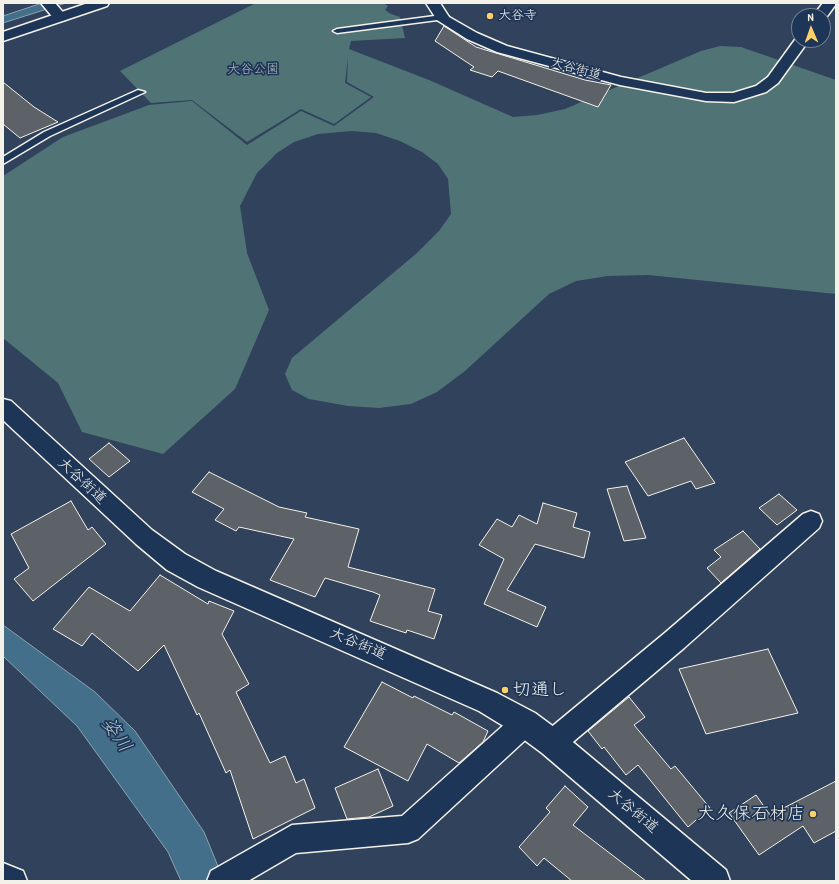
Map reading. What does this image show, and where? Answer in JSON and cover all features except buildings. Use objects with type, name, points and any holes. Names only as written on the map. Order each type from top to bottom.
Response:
[{"type":"main road","points":[[3,37],[54,10],[102,3]]},
{"type":"main road","name":"大谷街道","points":[[433,3],[442,17]]},
{"type":"main road","name":"大谷街道","points":[[3,407],[144,537],[176,562],[207,580],[481,699],[525,723],[552,742],[715,881]]},
{"type":"street","name":"大谷街道","points":[[442,17],[472,36],[502,49],[566,68],[673,92],[706,97],[734,98],[760,89],[773,80],[796,48]]},
{"type":"street","points":[[552,742],[675,640],[811,521]]},
{"type":"street","points":[[221,881],[292,839],[408,829],[525,723]]},
{"type":"street","points":[[3,877],[13,881]]},
{"type":"lane","points":[[337,31],[442,17]]},
{"type":"lane","points":[[3,161],[47,134],[141,92]]},
{"type":"green space","name":"大谷公園","points":[[256,3],[383,3],[388,6],[385,10],[400,17],[405,38],[351,41],[349,49],[429,80],[513,117],[537,115],[565,109],[701,51],[720,46],[741,47],[836,80],[836,294],[648,275],[608,276],[576,281],[549,294],[465,371],[437,392],[411,404],[379,408],[348,406],[309,399],[292,390],[285,374],[292,358],[417,253],[439,231],[451,214],[448,179],[438,164],[422,152],[400,141],[376,133],[352,131],[318,134],[294,142],[277,153],[257,173],[240,206],[247,253],[269,310],[235,389],[163,454],[82,432],[58,383],[3,338],[3,176],[63,137],[149,105],[192,101],[247,145],[301,111],[334,126],[374,97],[347,82],[348,57],[345,83],[371,97],[334,124],[301,109],[247,142],[192,100],[151,103],[120,71]]},
{"type":"water","points":[[42,3],[66,3],[3,23],[3,16]]},
{"type":"water","name":"姿川","points":[[3,625],[95,692],[135,731],[204,832],[224,881],[181,881],[168,852],[77,726],[3,656]]},
{"type":"place","name":"大谷寺","points":[[490,16]]},
{"type":"place","name":"切通し","points":[[505,690]]},
{"type":"place","name":"大久保石材店","points":[[813,814]]}]
